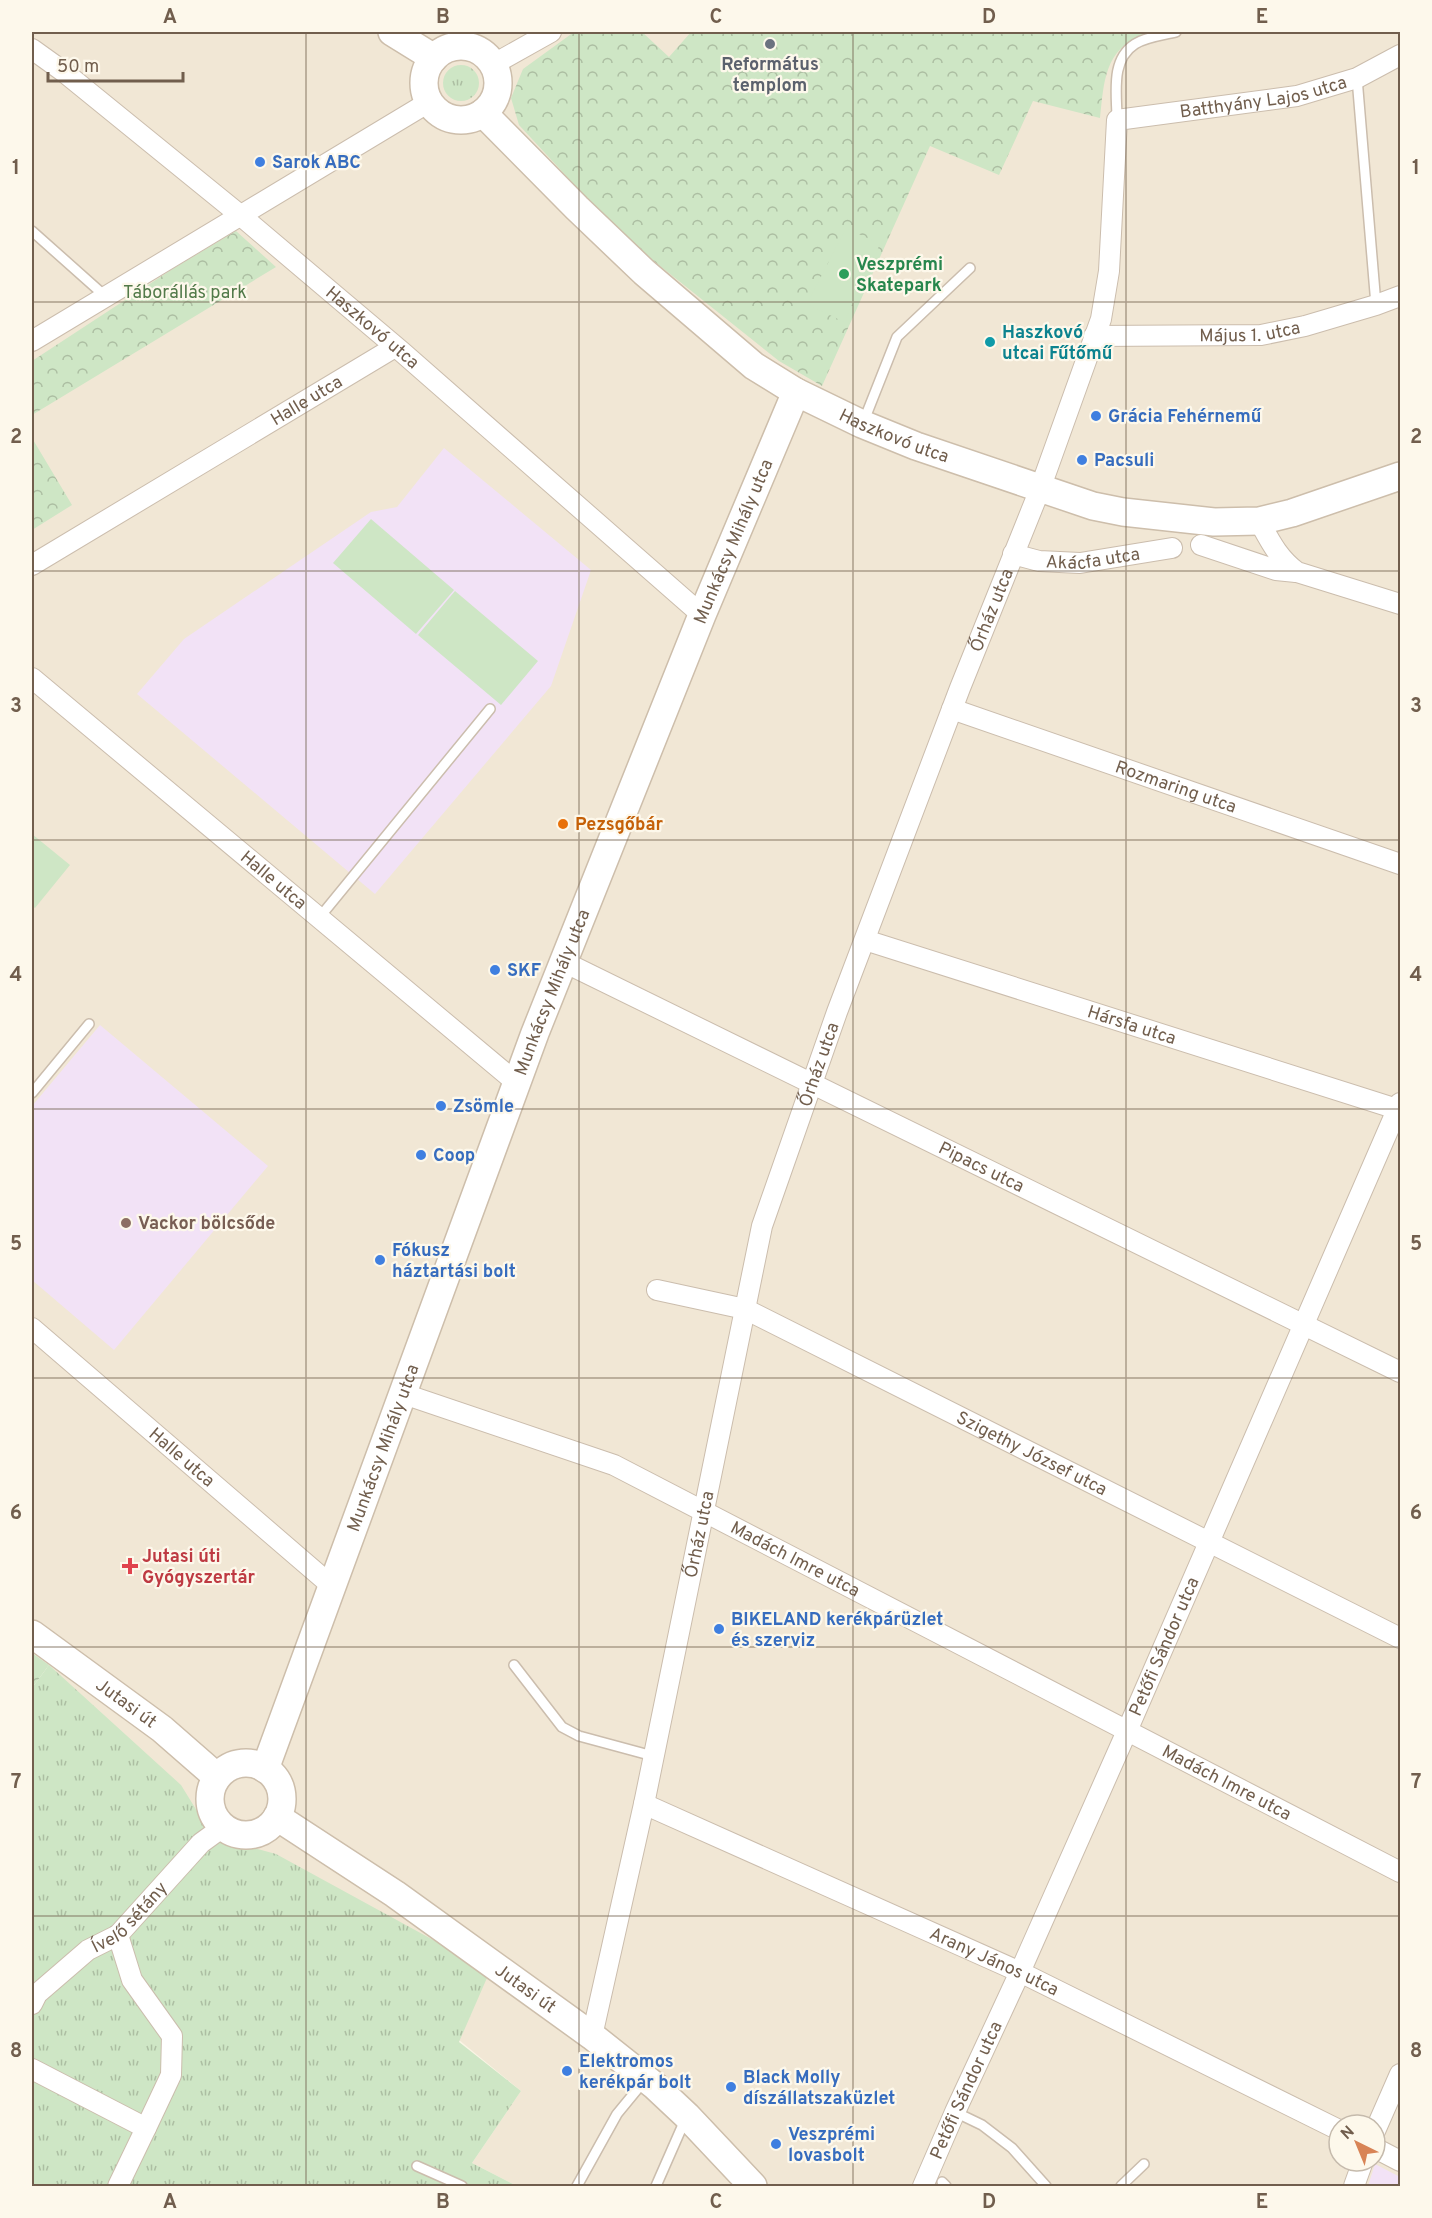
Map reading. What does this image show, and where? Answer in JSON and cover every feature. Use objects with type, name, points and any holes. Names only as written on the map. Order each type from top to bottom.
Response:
[{"type":"street","points":[[392,32],[434,58]]},
{"type":"street","points":[[494,64],[551,32]]},
{"type":"street","points":[[458,46],[471,47],[486,55],[494,64],[498,76],[498,88],[491,106],[483,113],[470,119],[451,119],[441,114],[429,102],[424,78],[434,58],[447,49],[458,46]]},
{"type":"street","name":"Haszkovó utca","points":[[32,49],[64,72],[240,215],[702,615]]},
{"type":"street","name":"Batthyány Lajos utca","points":[[1117,120],[1297,96],[1357,78],[1401,55]]},
{"type":"street","points":[[32,341],[429,102]]},
{"type":"street","name":"Haszkovó utca","points":[[483,113],[644,272],[754,366],[796,393],[916,446],[1093,506],[1123,512],[1214,522],[1258,521],[1292,513],[1401,476]]},
{"type":"street","name":"Őrház utca","points":[[592,2036],[644,1804],[762,1226],[865,940],[952,709],[1040,489],[1101,320],[1106,296],[1117,120]]},
{"type":"street","name":"Május 1. utca","points":[[1094,336],[1261,335],[1305,326],[1401,296]]},
{"type":"street","name":"Halle utca","points":[[32,565],[395,347]]},
{"type":"street","name":"Munkácsy Mihály utca","points":[[265,1769],[333,1587],[401,1393],[517,1083],[702,615],[796,393]]},
{"type":"street","points":[[1258,521],[1275,552],[1283,562],[1297,572]]},
{"type":"street","points":[[1201,545],[1276,570],[1297,572],[1401,604]]},
{"type":"street","name":"Akácfa utca","points":[[1013,554],[1039,561],[1080,562],[1172,548]]},
{"type":"street","name":"Halle utca","points":[[32,678],[517,1083]]},
{"type":"street","name":"Rozmaring utca","points":[[952,709],[1401,864]]},
{"type":"street","name":"Hársfa utca","points":[[865,940],[1400,1108]]},
{"type":"street","name":"Pipacs utca","points":[[564,962],[1401,1372]]},
{"type":"street","name":"Petőfi Sándor utca","points":[[937,2185],[955,2112],[1127,1731],[1400,1108]]},
{"type":"street","name":"Szigethy József utca","points":[[657,1290],[745,1310],[1401,1638]]},
{"type":"street","name":"Halle utca","points":[[32,1328],[333,1587]]},
{"type":"street","name":"Madách Imre utca","points":[[401,1393],[614,1465],[1401,1872]]},
{"type":"street","name":"Jutasi út","points":[[32,1634],[162,1729],[217,1777]]},
{"type":"street","points":[[234,1764],[255,1764],[265,1769],[279,1785],[282,1796],[277,1817],[263,1830],[253,1834],[243,1835],[223,1827],[214,1816],[210,1803],[211,1790],[217,1777],[234,1764]]},
{"type":"street","name":"Arany János utca","points":[[644,1804],[1020,1972],[1327,2124]]},
{"type":"street","name":"Jutasi út","points":[[277,1817],[395,1894],[592,2036],[646,2079],[687,2116],[753,2187]]},
{"type":"street","name":"Ívelő sétány","points":[[34,1996],[88,1950],[118,1935],[201,1843],[223,1827]]},
{"type":"street","points":[[118,1935],[132,1980],[172,2036],[171,2075],[118,2187]]},
{"type":"street","points":[[32,2069],[146,2128]]},
{"type":"street","points":[[1383,2113],[1401,2074]]},
{"type":"street","points":[[1387,2154],[1401,2161]]},
{"type":"lane","points":[[1117,120],[1118,71],[1122,55],[1136,43],[1176,32]]},
{"type":"lane","points":[[1357,78],[1376,305]]},
{"type":"lane","points":[[32,231],[105,296]]},
{"type":"lane","points":[[862,424],[897,337],[970,268]]},
{"type":"lane","points":[[319,918],[490,709]]},
{"type":"lane","points":[[32,1093],[89,1024]]},
{"type":"lane","points":[[514,1665],[562,1727],[579,1736],[653,1756]]},
{"type":"lane","points":[[577,2187],[617,2114],[646,2079]]},
{"type":"lane","points":[[955,2112],[982,2125],[1012,2148],[1046,2187]]},
{"type":"lane","points":[[656,2187],[687,2116]]},
{"type":"lane","points":[[1121,2187],[1144,2164]]},
{"type":"lane","points":[[417,2166],[462,2187]]},
{"type":"shaded area","points":[[32,32],[1400,32],[1400,2186],[517,2186],[472,2163],[521,2091],[213,1837],[49,1665],[32,1653]]},
{"type":"shaded area","points":[[444,448],[591,570],[551,686],[375,894],[137,694],[184,639],[371,512],[397,507]]},
{"type":"shaded area","name":"Vackor bölcsőde","points":[[100,1025],[268,1166],[114,1350],[32,1280],[32,1106]]},
{"type":"shaded area","points":[[1387,2170],[1400,2177],[1400,2186],[1368,2186],[1372,2173],[1387,2173]]},
{"type":"green space","points":[[574,32],[642,32],[669,57],[691,32],[1141,32],[1143,35],[1130,41],[1113,58],[1105,80],[1100,118],[1033,101],[999,175],[930,146],[822,386],[779,361],[620,234],[519,125],[511,98],[523,69]]},
{"type":"green space","points":[[461,65],[474,70],[479,83],[474,96],[461,101],[448,96],[443,83],[448,70]]},
{"type":"green space","name":"Veszprémi Skatepark","points":[[846,228],[880,244],[844,322],[807,304]]},
{"type":"green space","name":"Táborállás park","points":[[236,231],[276,267],[32,415],[32,361],[174,268]]},
{"type":"green space","points":[[32,438],[72,505],[32,530]]},
{"type":"green space","points":[[371,519],[454,590],[416,634],[333,563]]},
{"type":"green space","points":[[455,591],[538,661],[501,705],[418,635]]},
{"type":"green space","points":[[32,834],[70,865],[35,908],[32,906]]},
{"type":"green space","points":[[32,1653],[49,1665],[32,1688]]},
{"type":"green space","points":[[49,1665],[181,1785],[213,1837],[276,1854],[490,1971],[459,2042],[521,2091],[472,2163],[517,2186],[32,2186],[32,1688]]},
{"type":"place","name":"Református templom","points":[[770,44]]},
{"type":"place","name":"Sarok ABC","points":[[260,162]]},
{"type":"place","name":"Veszprémi Skatepark","points":[[844,274]]},
{"type":"place","name":"Haszkovó utcai Fűtőmű","points":[[990,342]]},
{"type":"place","name":"Grácia Fehérnemű","points":[[1096,416]]},
{"type":"place","name":"Pacsuli","points":[[1082,460]]},
{"type":"place","name":"Pezsgőbár","points":[[563,824]]},
{"type":"place","name":"SKF","points":[[495,970]]},
{"type":"place","name":"Zsömle","points":[[441,1106]]},
{"type":"place","name":"Coop","points":[[421,1155]]},
{"type":"place","name":"Vackor bölcsőde","points":[[126,1223]]},
{"type":"place","name":"Fókusz háztartási bolt","points":[[380,1260]]},
{"type":"place","name":"Jutasi úti Gyógyszertár","points":[[130,1566]]},
{"type":"place","name":"BIKELAND kerékpárüzlet és szerviz","points":[[719,1629]]},
{"type":"place","name":"Elektromos kerékpár bolt","points":[[567,2071]]},
{"type":"place","name":"Black Molly díszállatszaküzlet","points":[[731,2087]]},
{"type":"place","name":"Veszprémi lovasbolt","points":[[776,2144]]}]
